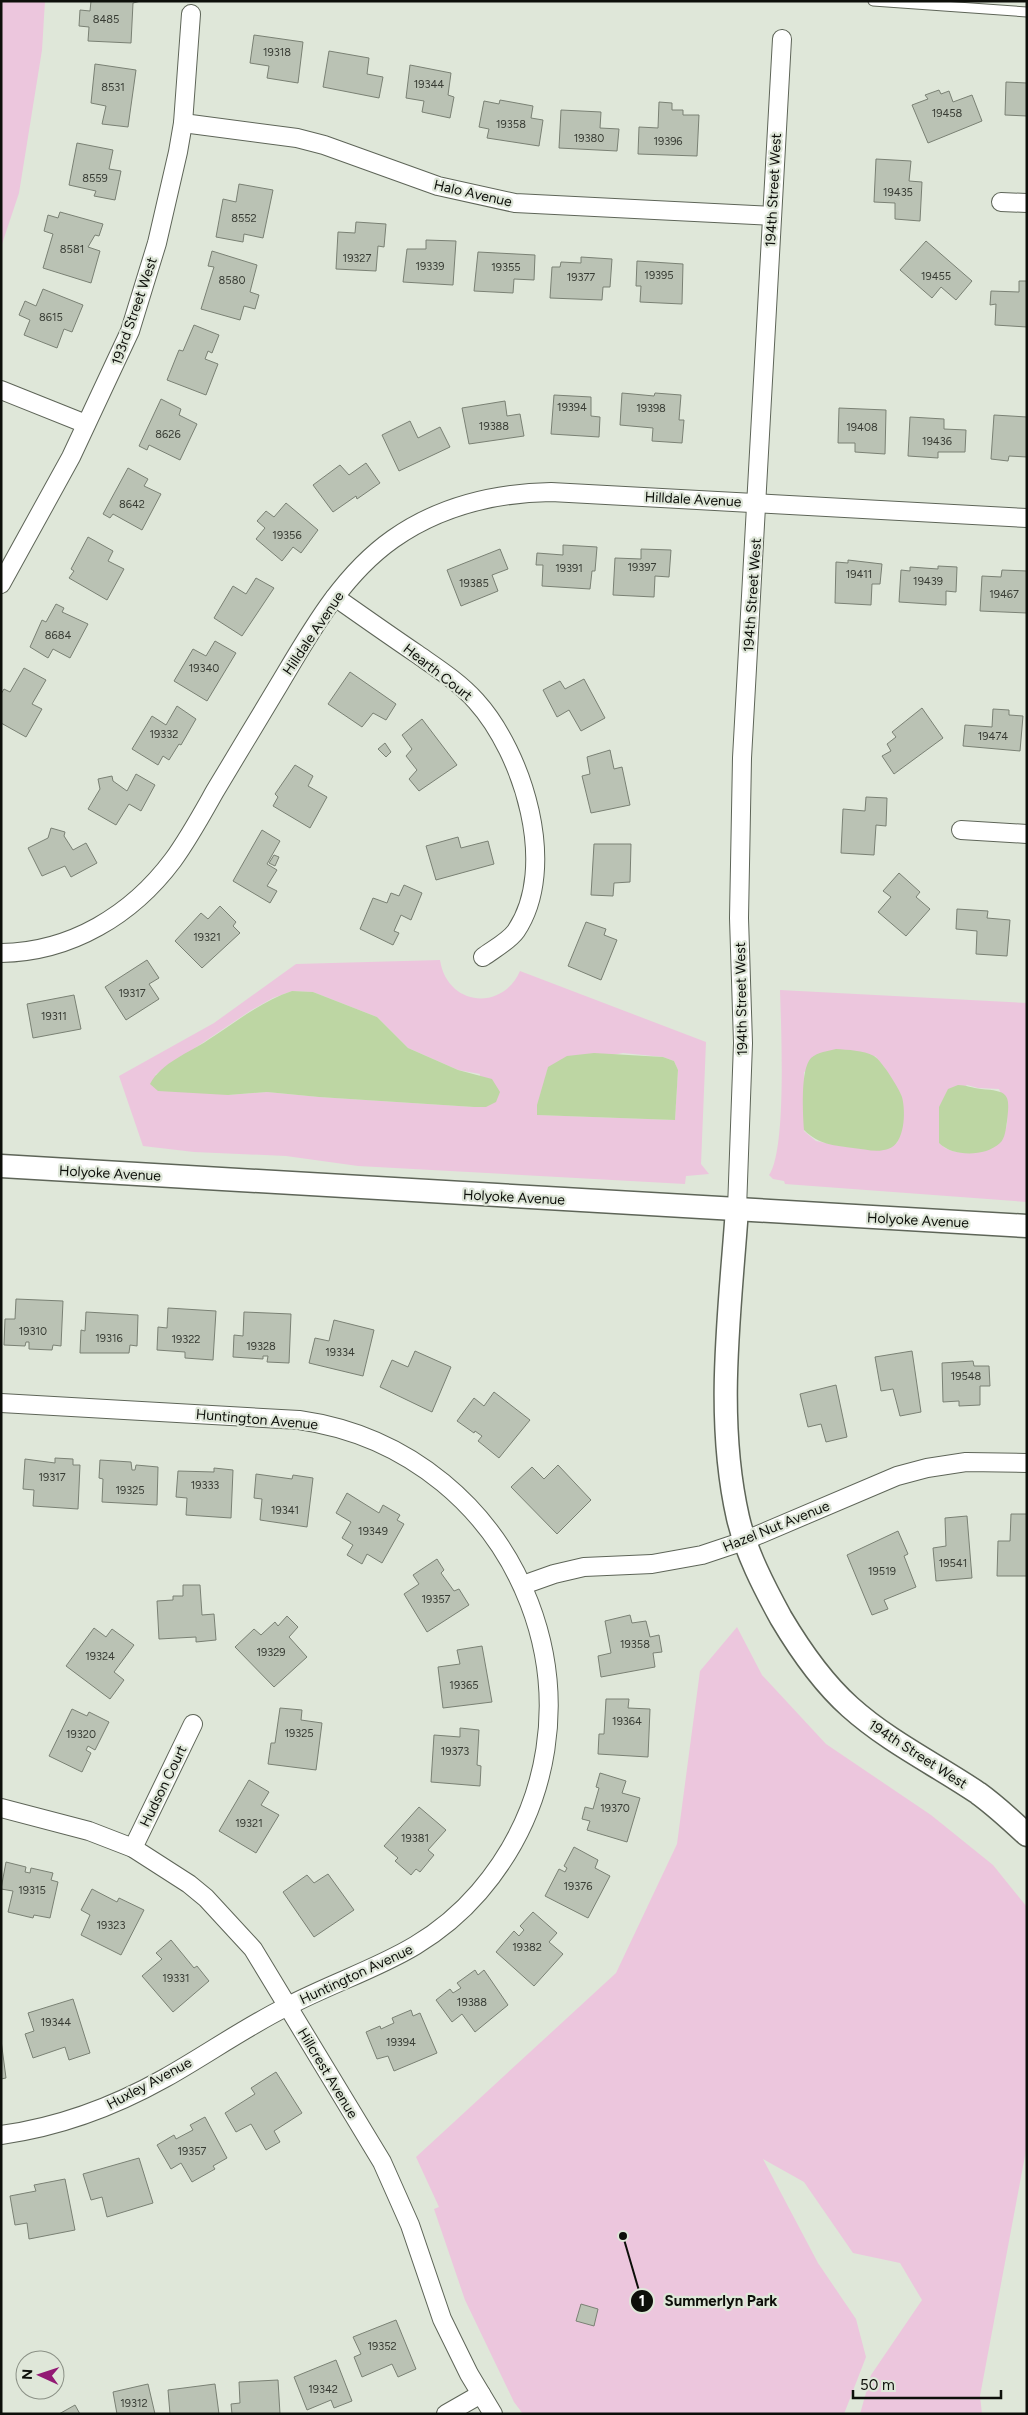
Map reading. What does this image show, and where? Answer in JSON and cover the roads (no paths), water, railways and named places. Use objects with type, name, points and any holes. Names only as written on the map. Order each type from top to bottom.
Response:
[{"type":"street","name":"193rd Street West","points":[[1,584],[71,456],[126,339],[143,290],[164,211],[183,123],[191,14]]},
{"type":"street","name":"194th Street West","points":[[782,39],[758,503],[740,802],[739,918],[743,1043],[737,1210],[725,1410],[728,1465],[744,1541],[779,1613],[801,1650],[827,1684],[849,1706],[887,1736],[977,1793],[1027,1835]]},
{"type":"street","name":"Halo Avenue","points":[[183,123],[297,138],[324,145],[438,186],[490,199],[772,216]]},
{"type":"street","points":[[1001,202],[1027,203]]},
{"type":"street","points":[[1,390],[86,424]]},
{"type":"street","name":"Hilldale Avenue","points":[[1,953],[39,949],[75,938],[119,914],[147,890],[174,858],[302,645],[335,597],[357,570],[392,540],[441,513],[477,500],[525,492],[551,492],[1027,518]]},
{"type":"street","name":"Hearth Court","points":[[335,597],[428,661],[468,693],[500,732],[516,764],[529,802],[533,828],[534,858],[531,891],[522,922],[514,933],[484,957]]},
{"type":"street","points":[[961,830],[1027,834]]},
{"type":"street","name":"Holyoke Avenue","points":[[1,1166],[1027,1226]]},
{"type":"street","name":"Huntington Avenue","points":[[1,1403],[284,1418],[322,1423],[358,1434],[412,1460],[441,1480],[463,1500],[493,1534],[523,1586],[544,1650],[549,1714],[545,1749],[538,1783],[528,1812],[513,1843],[497,1869],[478,1892],[458,1914],[430,1936],[388,1962],[287,2006]]},
{"type":"street","name":"Hazel Nut Avenue","points":[[523,1586],[569,1570],[597,1565],[652,1564],[681,1560],[744,1541],[897,1476],[927,1468],[966,1462],[1027,1462]]},
{"type":"street","name":"Hudson Court","points":[[133,1848],[193,1724]]},
{"type":"street","name":"Hillcrest Avenue","points":[[1,1808],[89,1831],[133,1848],[189,1884],[224,1916],[253,1949],[389,2177],[410,2225],[442,2319],[493,2414]]},
{"type":"street","name":"Huxley Avenue","points":[[1,2135],[45,2126],[76,2117],[128,2096],[164,2078],[235,2034],[287,2006]]},
{"type":"street","points":[[446,2414],[481,2394]]},
{"type":"lane","points":[[873,1],[1027,12]]},
{"type":"place","name":"Summerlyn Park","points":[[623,2236]]}]
